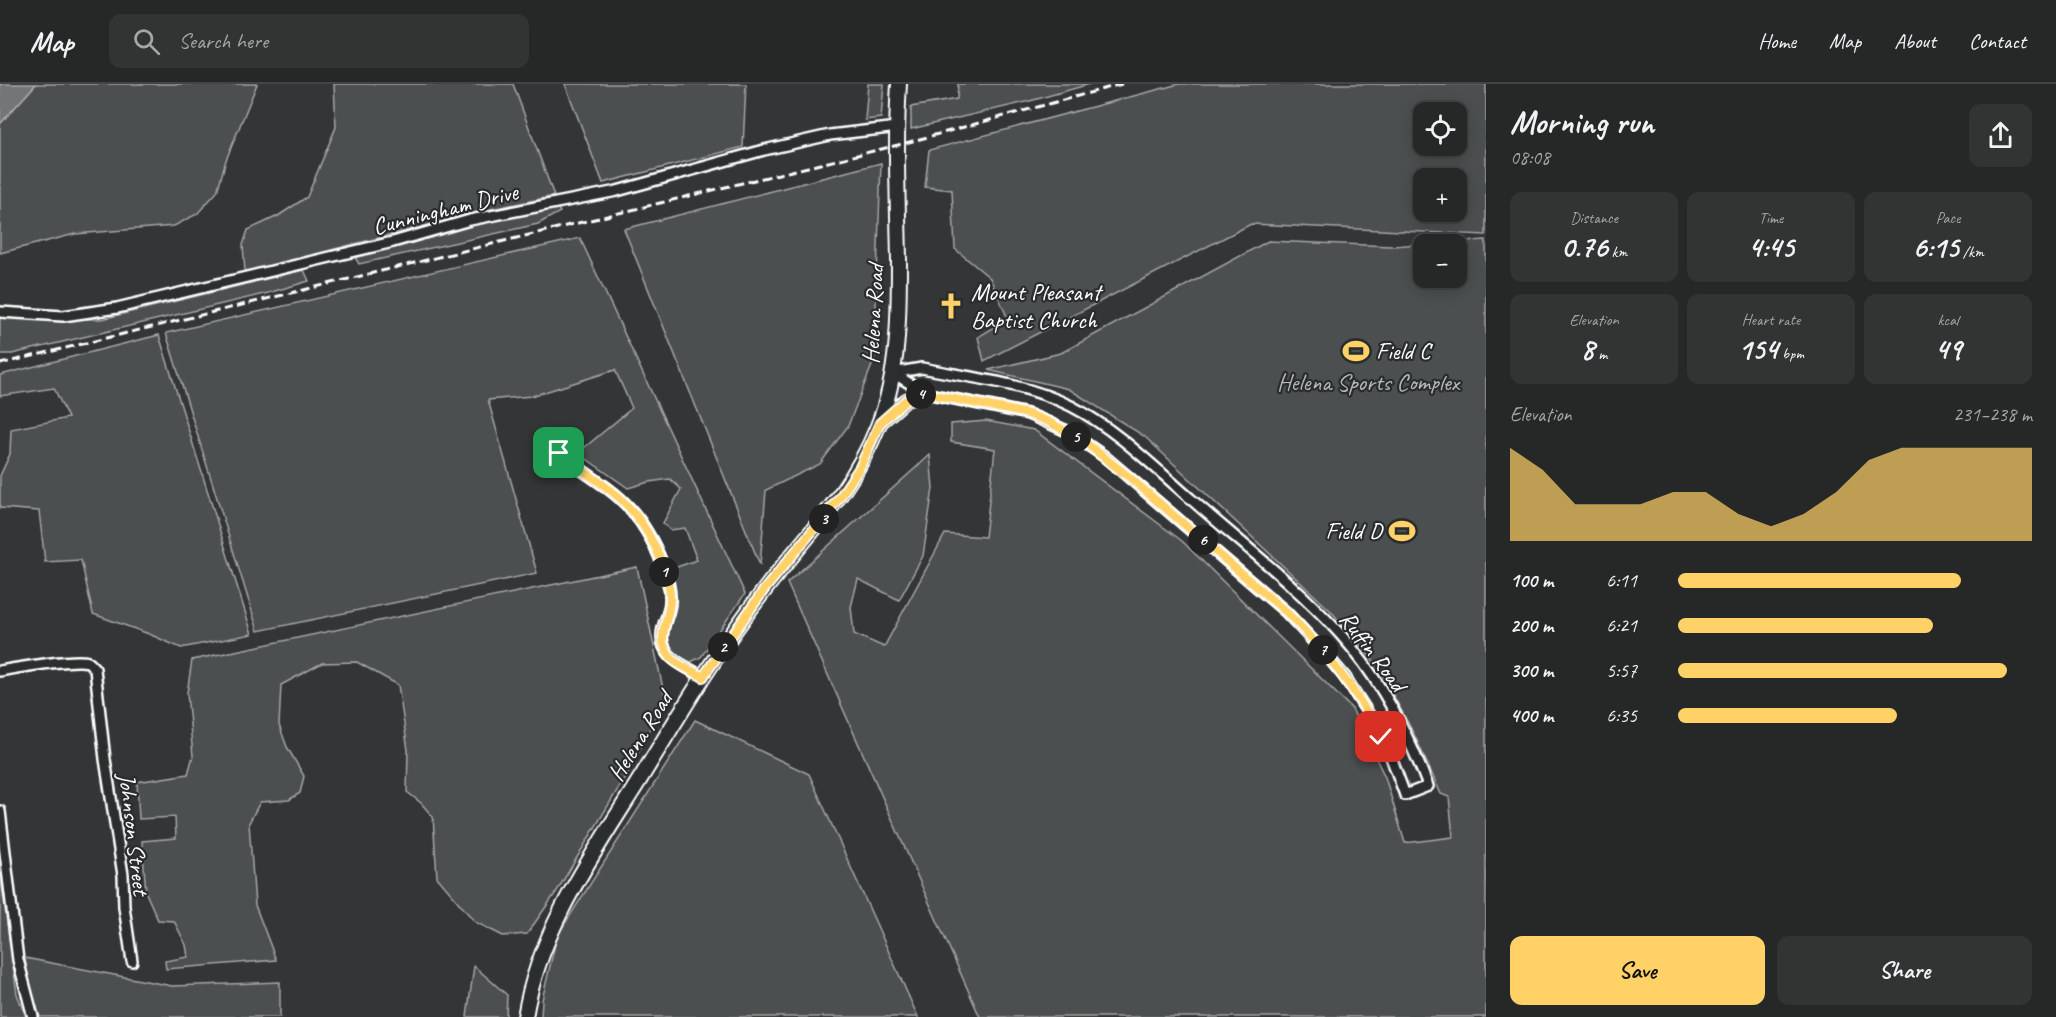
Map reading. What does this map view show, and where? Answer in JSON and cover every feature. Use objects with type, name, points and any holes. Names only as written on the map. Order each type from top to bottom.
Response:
[{"type":"main road","name":"Helena Road","points":[[525,1017],[541,956],[570,895],[703,677],[758,598],[840,497],[860,467],[880,423],[893,374],[899,299],[899,84]]},
{"type":"street","name":"Cunningham Drive","points":[[0,312],[63,316],[117,308],[393,242],[470,220],[631,188],[764,150],[830,135],[898,127]]},
{"type":"street","name":"Ruffin Road","points":[[922,368],[1026,389],[1070,406],[1107,429],[1302,595],[1342,635],[1379,685],[1399,719],[1428,786],[1405,795],[1391,757],[1373,721],[1329,658],[1286,612],[1104,456],[1067,431],[1028,414],[925,393],[893,374],[922,368]]},
{"type":"street","points":[[880,423],[906,400],[925,393]]},
{"type":"street","points":[[559,453],[615,492],[648,533],[670,587],[663,645],[674,661],[703,677]]},
{"type":"street","name":"Johnson Street","points":[[0,671],[42,664],[78,662],[89,663],[95,669],[98,679],[105,759],[123,875],[124,907],[132,961]]},
{"type":"street","points":[[0,811],[18,960],[33,1017]]},
{"type":"green space","points":[[36,84],[257,84],[226,160],[217,192],[197,214],[174,226],[75,234],[0,253],[0,124]]},
{"type":"green space","points":[[334,84],[513,84],[554,196],[487,210],[245,272],[243,245],[248,230],[278,216],[307,197],[336,127]]},
{"type":"green space","points":[[565,84],[746,84],[743,147],[603,183]]},
{"type":"green space","points":[[868,84],[884,84],[881,118],[865,120]]},
{"type":"green space","points":[[958,84],[1090,84],[1030,101],[911,129],[911,107],[957,99]]},
{"type":"green space","points":[[1179,84],[1486,84],[1486,235],[1251,224],[984,361],[978,337],[1008,319],[990,278],[955,249],[952,190],[925,187],[929,150]]},
{"type":"green space","points":[[881,163],[874,360],[848,426],[820,464],[766,490],[760,565],[624,229]]},
{"type":"green space","points":[[557,206],[560,212],[538,224],[359,264],[354,256],[472,225]]},
{"type":"green space","points":[[580,238],[745,594],[701,657],[691,662],[672,654],[668,642],[669,623],[676,598],[668,570],[697,560],[685,528],[670,530],[663,523],[681,489],[670,479],[628,488],[578,453],[632,408],[615,370],[532,396],[488,400],[537,573],[258,631],[166,333]]},
{"type":"green space","name":"Helena Sports Complex","points":[[1486,240],[1486,1017],[980,1017],[787,583],[930,455],[933,488],[923,556],[899,600],[858,579],[851,607],[854,634],[884,647],[945,534],[985,537],[995,449],[951,442],[951,424],[986,421],[1034,430],[1182,541],[1352,709],[1385,777],[1405,843],[1453,837],[1449,797],[1441,794],[1413,732],[1377,665],[1330,610],[1144,436],[1069,389],[988,370],[1061,353],[1268,241],[1391,246],[1413,245],[1413,288],[1467,288],[1467,241]]},
{"type":"green space","points":[[304,270],[309,281],[268,293],[12,354],[0,354],[0,317],[102,319]]},
{"type":"green space","points":[[159,335],[252,634],[181,648],[93,614],[81,560],[45,562],[39,511],[0,508],[0,476],[10,454],[11,429],[68,418],[54,388],[0,396],[0,375]]},
{"type":"green space","points":[[637,567],[665,698],[630,769],[557,891],[527,934],[503,936],[475,922],[437,877],[433,817],[407,792],[408,750],[398,685],[357,662],[322,663],[281,685],[279,725],[287,747],[304,776],[300,793],[289,800],[260,802],[249,823],[255,905],[276,960],[166,969],[165,961],[188,957],[186,945],[174,921],[158,920],[146,893],[142,841],[176,838],[175,817],[139,819],[137,782],[188,774],[193,756],[187,693],[192,660]]},
{"type":"green space","points":[[695,720],[809,774],[918,1017],[541,1017],[542,1000],[557,936]]},
{"type":"green space","points":[[0,873],[17,994],[26,1017],[0,1017]]},
{"type":"green space","points":[[25,958],[172,986],[280,982],[280,1017],[40,1017],[30,988]]},
{"type":"green space","points":[[474,966],[507,995],[506,1017],[467,1017]]},
{"type":"shaded area","points":[[0,84],[36,84],[0,124]]},
{"type":"railway","points":[[0,364],[898,145],[1122,84]]},
{"type":"place","name":"Mount Pleasant Baptist Church","points":[[951,306]]},
{"type":"place","name":"Field C","points":[[1356,351]]},
{"type":"place","name":"Field D","points":[[1402,531]]},
{"type":"route","points":[[559,453],[615,492],[648,533],[670,587],[670,602],[662,638],[663,645],[674,661],[703,677],[738,624],[840,497],[860,467],[880,423],[891,410],[906,400],[925,393],[1028,414],[1067,431],[1104,456],[1286,612],[1345,677],[1381,737]]}]
